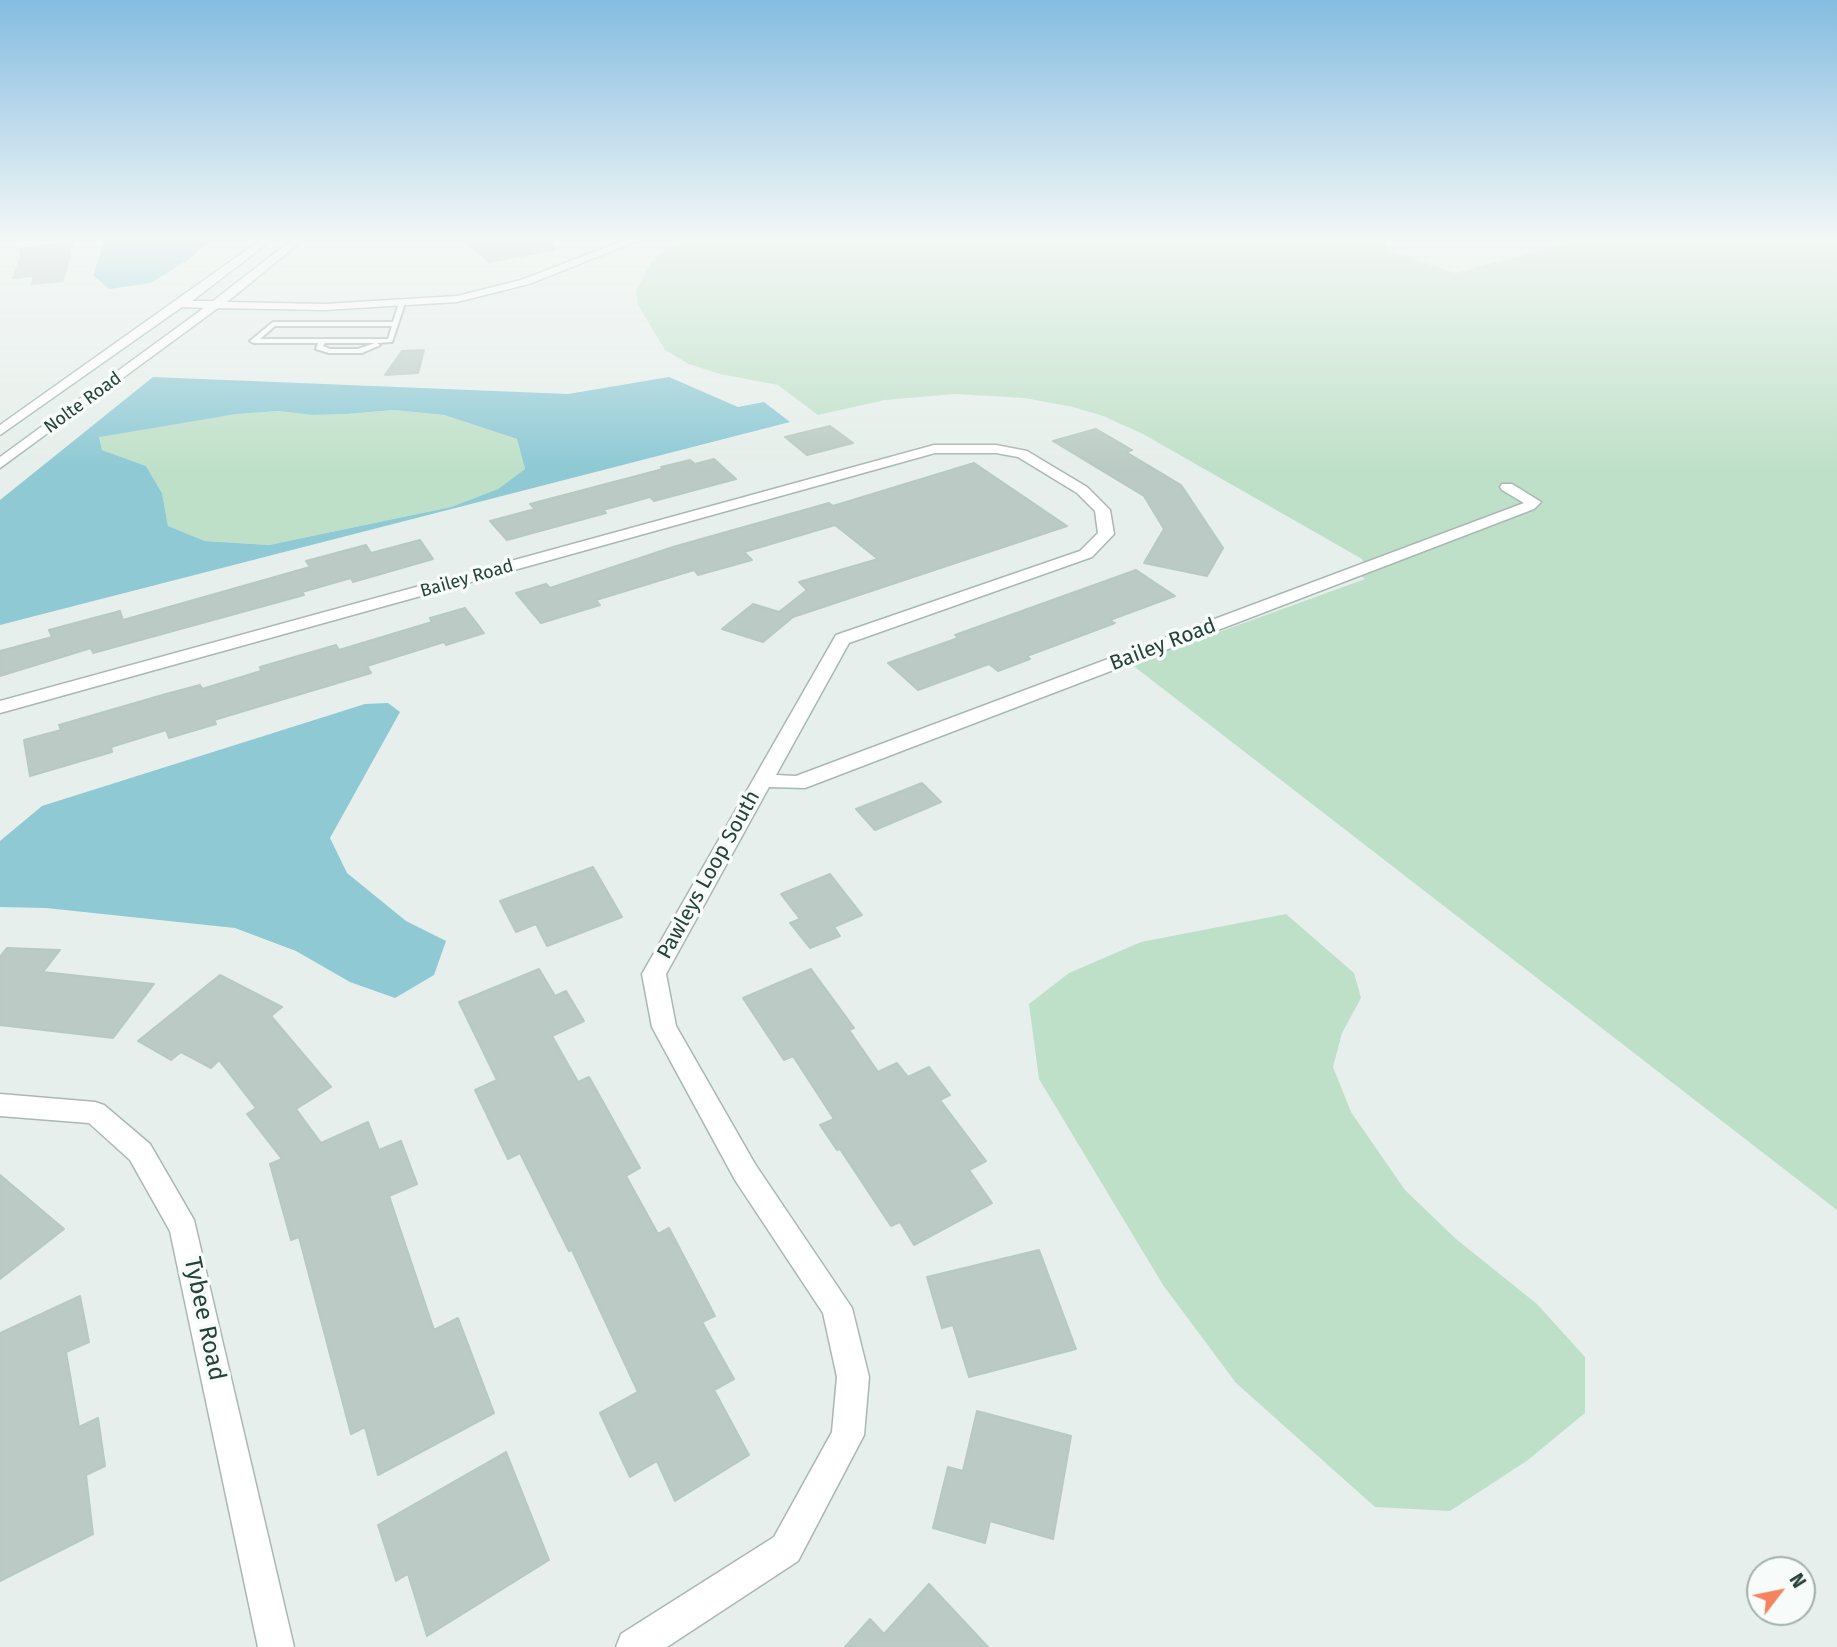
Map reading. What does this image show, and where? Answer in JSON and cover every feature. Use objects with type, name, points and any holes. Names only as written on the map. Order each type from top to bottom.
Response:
[{"type":"street","name":"Nolte Road","points":[[0,431],[162,316]]},
{"type":"street","name":"Nolte Road","points":[[0,464],[201,316]]},
{"type":"street","name":"Bailey Road","points":[[0,707],[934,449]]},
{"type":"street","name":"Pawleys Loop South","points":[[634,1647],[786,1549],[848,1436],[853,1377],[837,1308],[745,1172],[664,1027],[654,974],[842,639],[1086,554],[1106,534],[1102,510],[1082,490],[1022,454],[996,449],[934,449]]},
{"type":"street","name":"Bailey Road","points":[[762,780],[798,783],[1528,506],[1532,502],[1507,487]]},
{"type":"street","name":"Tybee Road","points":[[0,1105],[95,1113],[140,1152],[184,1229],[276,1647]]},
{"type":"lane","points":[[396,324],[273,324],[254,341],[323,341],[319,346],[322,349],[346,351],[370,348],[380,341],[390,341],[396,324],[398,316]]},
{"type":"green space","points":[[645,316],[1837,316],[1837,1210],[1131,664],[1365,579],[1351,570],[1364,564],[1362,559],[1143,434],[1103,416],[1073,407],[1024,398],[955,394],[885,400],[818,415],[778,385],[720,374],[689,364],[665,350]]},
{"type":"green space","points":[[393,410],[444,415],[517,439],[525,469],[498,489],[451,507],[269,545],[205,541],[168,526],[162,493],[146,466],[102,450],[99,436],[237,414],[279,411],[312,415]]},
{"type":"green space","points":[[1286,914],[1354,973],[1361,998],[1342,1033],[1333,1067],[1351,1112],[1405,1190],[1456,1239],[1537,1304],[1585,1357],[1585,1413],[1528,1460],[1450,1511],[1375,1507],[1236,1383],[1163,1285],[1039,1079],[1029,1004],[1069,973],[1141,942]]},
{"type":"water","points":[[153,377],[568,394],[669,377],[738,407],[764,402],[790,422],[0,625],[0,500]],"holes":[[[393,410],[444,415],[517,439],[525,469],[498,489],[451,507],[269,545],[205,541],[168,526],[162,493],[146,466],[102,450],[99,437],[237,414],[279,411],[312,415]]]},
{"type":"water","points":[[388,703],[400,712],[330,838],[347,873],[406,921],[446,941],[434,975],[395,998],[350,982],[296,951],[235,928],[46,908],[0,907],[0,841],[42,806],[365,704]]},
{"type":"building","points":[[424,350],[418,373],[385,375],[402,351]]},
{"type":"building","points":[[830,426],[853,443],[807,455],[785,437]]},
{"type":"building","points":[[1096,429],[1132,450],[1126,452],[1181,485],[1223,548],[1207,576],[1144,563],[1164,529],[1144,496],[1053,441]]},
{"type":"building","points":[[714,459],[736,479],[654,501],[650,497],[603,510],[606,513],[507,540],[490,521],[535,509],[530,504],[663,469],[661,467],[690,460],[695,464]]},
{"type":"building","points":[[974,463],[1067,526],[793,617],[763,642],[722,629],[753,604],[779,612],[807,590],[799,582],[878,559],[835,525],[744,552],[752,560],[698,575],[694,570],[596,600],[600,605],[541,623],[516,593],[546,584],[550,588],[673,547],[829,503],[833,506]]},
{"type":"building","points":[[420,540],[433,559],[353,582],[351,578],[302,592],[304,595],[93,653],[91,648],[0,676],[0,651],[52,637],[49,630],[120,611],[123,620],[310,567],[306,561],[366,545],[371,553]]},
{"type":"building","points":[[1136,570],[1175,596],[1110,620],[1115,623],[1027,656],[1030,659],[998,671],[989,664],[918,690],[888,663],[958,638],[955,635]]},
{"type":"building","points":[[465,608],[484,633],[446,645],[444,642],[367,666],[371,673],[214,720],[216,724],[169,738],[166,730],[111,747],[112,752],[30,776],[24,740],[61,730],[59,725],[200,685],[202,689],[261,671],[260,667],[336,645],[339,650],[432,622],[430,618]]},
{"type":"building","points":[[922,783],[941,802],[875,830],[856,809]]},
{"type":"building","points":[[593,867],[622,917],[547,946],[536,924],[516,932],[500,901]]},
{"type":"building","points":[[830,874],[862,915],[834,927],[840,936],[810,948],[790,923],[800,919],[781,894]]},
{"type":"building","points":[[7,948],[60,950],[43,972],[154,984],[113,1038],[0,1025],[0,957]]},
{"type":"building","points":[[539,969],[555,996],[566,991],[584,1021],[552,1036],[578,1082],[589,1077],[640,1168],[626,1176],[658,1234],[669,1228],[715,1316],[702,1322],[734,1379],[714,1390],[749,1455],[675,1501],[657,1461],[630,1477],[600,1413],[638,1392],[572,1250],[569,1251],[520,1153],[508,1159],[475,1090],[497,1080],[459,1002]]},
{"type":"building","points":[[811,969],[854,1028],[849,1030],[878,1072],[897,1063],[908,1077],[929,1067],[950,1095],[940,1100],[986,1161],[969,1170],[992,1203],[914,1245],[900,1222],[891,1226],[840,1149],[837,1150],[820,1125],[834,1119],[793,1056],[784,1060],[743,998]]},
{"type":"building","points":[[220,975],[282,1007],[271,1016],[331,1087],[296,1109],[321,1143],[368,1122],[379,1150],[401,1141],[417,1184],[389,1196],[434,1330],[458,1318],[494,1413],[378,1475],[365,1427],[351,1434],[299,1237],[291,1240],[270,1164],[282,1159],[247,1114],[256,1108],[219,1060],[211,1068],[181,1052],[171,1060],[138,1041]]},
{"type":"building","points":[[0,1175],[64,1229],[0,1279]]},
{"type":"building","points":[[1039,1250],[1076,1349],[969,1377],[953,1325],[942,1328],[927,1277]]},
{"type":"building","points":[[80,1296],[89,1342],[66,1352],[79,1427],[98,1418],[105,1466],[86,1475],[93,1534],[0,1581],[0,1333]]},
{"type":"building","points":[[977,1411],[1071,1436],[1053,1539],[990,1521],[985,1543],[933,1528],[948,1467],[963,1471]]},
{"type":"building","points":[[506,1452],[549,1560],[427,1636],[408,1574],[396,1581],[378,1525]]},
{"type":"building","points":[[929,1584],[988,1647],[845,1647],[870,1619],[884,1634]]}]
